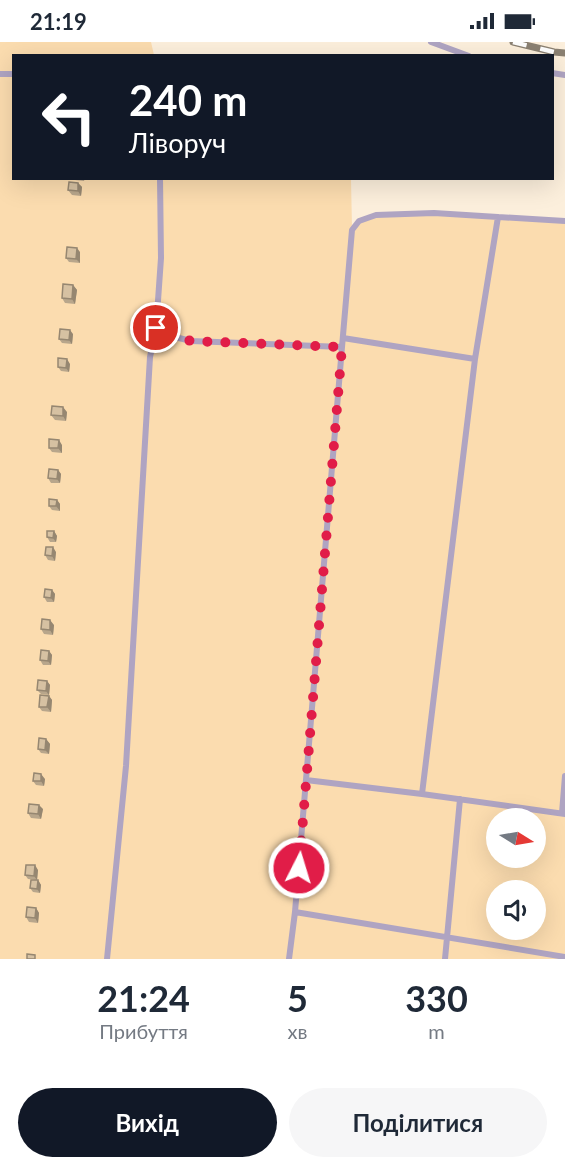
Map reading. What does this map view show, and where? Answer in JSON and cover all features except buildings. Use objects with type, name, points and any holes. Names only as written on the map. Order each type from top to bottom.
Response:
[{"type":"lane","points":[[431,42],[464,54]]},
{"type":"lane","points":[[106,959],[126,766],[150,357],[156,328],[161,258],[160,180]]},
{"type":"lane","points":[[289,959],[295,912],[352,230],[359,221],[376,215],[434,213],[565,221]]},
{"type":"lane","points":[[423,794],[475,359],[498,217]]},
{"type":"lane","points":[[156,328],[171,336],[191,341],[342,347]]},
{"type":"lane","points":[[343,338],[475,359]]},
{"type":"lane","points":[[306,780],[563,813],[565,776]]},
{"type":"lane","points":[[445,959],[460,800]]},
{"type":"lane","points":[[295,912],[565,957]]},
{"type":"shaded area","points":[[0,42],[151,42],[154,54],[12,54],[12,180],[351,180],[352,228],[359,221],[376,215],[434,213],[565,221],[565,959],[0,959]]},
{"type":"railway","points":[[513,42],[565,53]]},
{"type":"route","points":[[156,328],[171,336],[191,341],[342,347],[299,868]]}]
